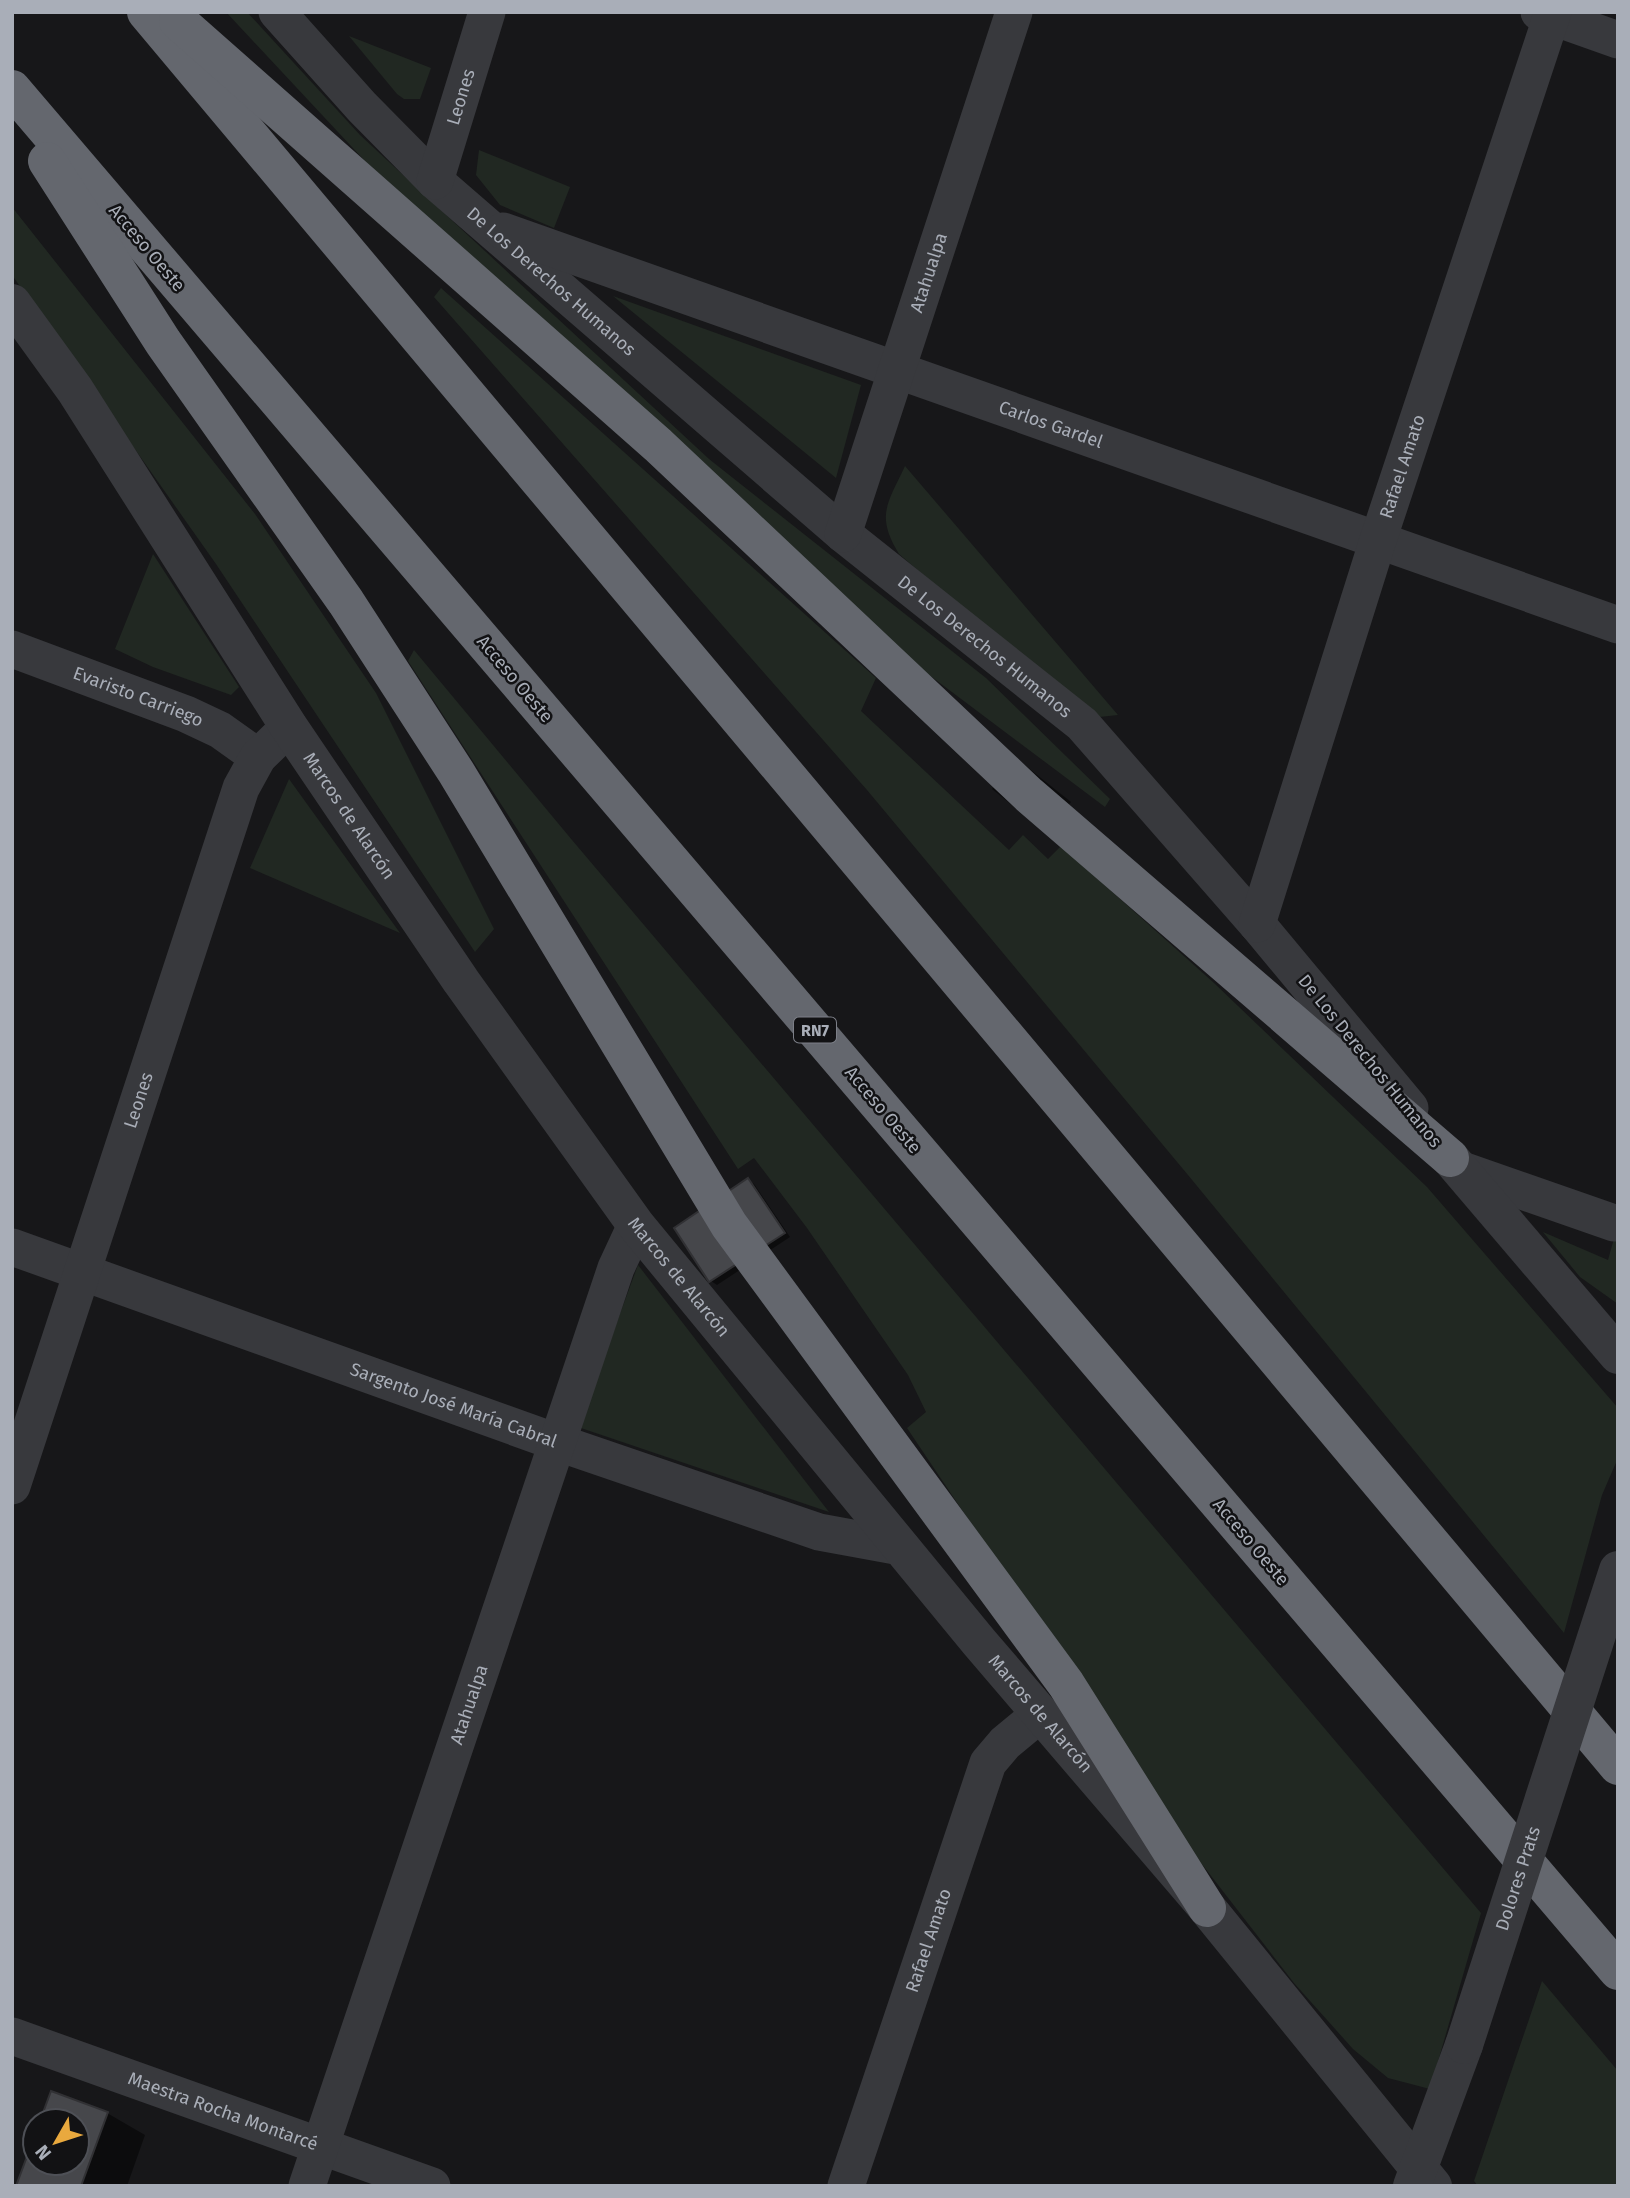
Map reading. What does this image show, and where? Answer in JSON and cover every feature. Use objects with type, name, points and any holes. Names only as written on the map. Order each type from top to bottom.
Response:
[{"type":"highway","points":[[146,12],[1618,1766]]},
{"type":"highway","points":[[169,12],[658,445],[1029,794],[1456,1164]]},
{"type":"highway","name":"Acceso Oeste","points":[[12,89],[1618,1971]]},
{"type":"highway","points":[[12,106],[163,342],[346,602],[456,772],[729,1225],[1066,1684],[1207,1908]]},
{"type":"street","name":"De Los Derechos Humanos","points":[[277,12],[362,107],[435,181],[843,534],[1082,724],[1257,924],[1618,1355]]},
{"type":"street","name":"Leones","points":[[435,181],[486,12]]},
{"type":"street","name":"Atahualpa","points":[[843,534],[1014,12]]},
{"type":"street","points":[[1548,14],[1618,40]]},
{"type":"street","name":"Rafael Amato","points":[[1257,924],[1548,14]]},
{"type":"street","name":"Carlos Gardel","points":[[485,224],[1618,625]]},
{"type":"street","name":"Marcos de Alarcón","points":[[12,303],[75,390],[289,727],[461,981],[636,1225],[1040,1714],[1207,1908],[1337,2065],[1421,2180]]},
{"type":"street","name":"Evaristo Carriego","points":[[12,649],[186,714],[220,730],[258,757]]},
{"type":"street","name":"Leones","points":[[12,1486],[241,788],[258,757],[289,727]]},
{"type":"street","points":[[1456,1164],[1614,1223]]},
{"type":"street","name":"Atahualpa","points":[[307,2186],[616,1268],[636,1225]]},
{"type":"street","name":"Sargento José María Cabral","points":[[12,1247],[559,1443],[820,1532],[901,1547]]},
{"type":"street","name":"Dolores Prats","points":[[1421,2180],[1618,1570]]},
{"type":"street","name":"Rafael Amato","points":[[846,2186],[988,1763],[1004,1744],[1040,1714]]},
{"type":"street","name":"Maestra Rocha Montarcé","points":[[12,2036],[432,2186]]},
{"type":"shaded area","points":[[226,12],[247,12],[360,135],[709,459],[986,678],[1110,799],[1105,807],[904,656],[379,176]]},
{"type":"shaded area","points":[[349,36],[431,68],[420,99],[404,99],[397,94]]},
{"type":"shaded area","points":[[479,150],[570,187],[554,228],[500,205],[476,175]]},
{"type":"shaded area","points":[[12,207],[255,514],[376,693],[494,929],[475,952],[216,564],[12,275]]},
{"type":"shaded area","points":[[441,288],[876,678],[861,711],[1009,850],[1023,835],[1048,859],[1061,846],[1214,983],[1427,1187],[1618,1408],[1618,1458],[1602,1495],[1564,1633],[867,790],[434,297]]},
{"type":"shaded area","points":[[613,296],[861,385],[836,478]]},
{"type":"shaded area","points":[[905,466],[1118,715],[1090,718],[899,554],[887,529],[886,519],[889,500]]},
{"type":"shaded area","points":[[153,554],[239,687],[231,695],[153,667],[115,649]]},
{"type":"shaded area","points":[[414,650],[1481,1913],[1430,2089],[1388,2078],[1353,2049],[1294,1983],[1184,1841],[907,1428],[926,1412],[908,1375],[807,1228],[754,1158],[738,1169],[408,661]]},
{"type":"shaded area","points":[[289,779],[400,933],[250,868]]},
{"type":"shaded area","points":[[1618,1224],[1618,1304],[1580,1277],[1543,1232],[1608,1260]]},
{"type":"shaded area","points":[[638,1265],[829,1512],[578,1427]]},
{"type":"shaded area","points":[[1542,1981],[1618,2071],[1618,2186],[1478,2186],[1474,2181]]},
{"type":"building","points":[[748,1178],[785,1233],[709,1282],[674,1228]]},
{"type":"building","points":[[51,2091],[108,2112],[91,2159],[91,2107],[45,2107]]},
{"type":"building","points":[[21,2173],[21,2177],[84,2177],[81,2186],[16,2186]]}]
